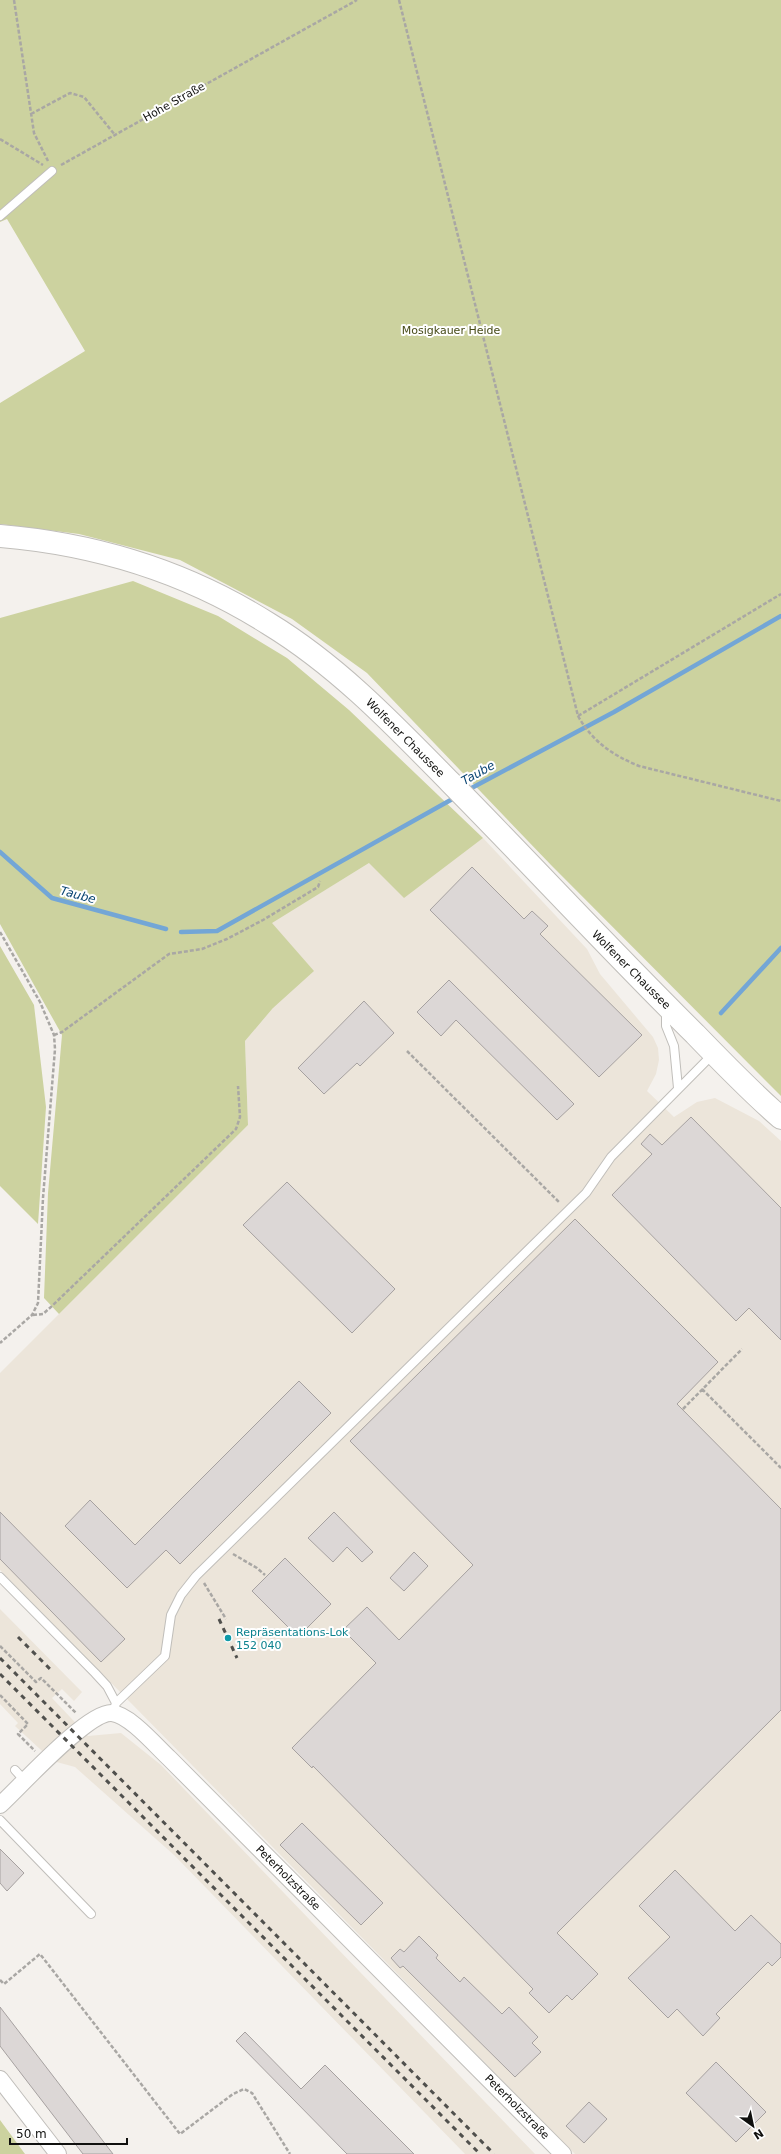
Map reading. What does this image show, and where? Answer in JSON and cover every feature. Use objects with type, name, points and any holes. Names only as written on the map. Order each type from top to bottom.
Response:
[{"type":"main road","name":"Wolfener Chaussee","points":[[0,536],[63,544],[124,558],[195,584],[248,611],[291,638],[339,675],[445,777],[603,942],[781,1118]]},
{"type":"street","points":[[0,1805],[20,1776],[45,1761],[87,1724],[115,1708]]},
{"type":"street","name":"Peterholzstraße","points":[[115,1708],[169,1758],[563,2154]]},
{"type":"street","points":[[0,2079],[58,2154]]},
{"type":"lane","points":[[0,216],[52,170]]},
{"type":"lane","points":[[666,1005],[666,1026],[674,1046],[678,1088]]},
{"type":"lane","points":[[0,1577],[107,1686],[115,1708],[165,1656],[171,1615],[181,1595],[196,1576],[586,1193],[611,1157],[714,1053]]},
{"type":"lane","points":[[0,1820],[91,1914]]},
{"type":"path","points":[[14,0],[34,133],[52,170]]},
{"type":"path","name":"Hohe Straße","points":[[52,170],[357,0]]},
{"type":"path","points":[[399,0],[578,716],[597,742],[617,757],[639,766],[781,801]]},
{"type":"path","points":[[31,114],[70,93],[84,97],[115,135]]},
{"type":"path","points":[[0,139],[52,170]]},
{"type":"path","points":[[578,716],[781,594]]},
{"type":"path","points":[[54,1035],[62,1032],[169,954],[202,949],[227,939],[263,920],[318,887],[320,881]]},
{"type":"path","points":[[0,932],[40,1002],[54,1035],[55,1049],[43,1198],[38,1303],[32,1315],[0,1343]]},
{"type":"path","points":[[407,1051],[567,1210]]},
{"type":"path","points":[[32,1315],[43,1314],[52,1306],[236,1129],[240,1117],[238,1086]]},
{"type":"path","points":[[683,1409],[742,1349]]},
{"type":"path","points":[[702,1389],[781,1468]]},
{"type":"path","points":[[225,1547],[237,1558],[257,1568],[266,1575]]},
{"type":"path","points":[[196,1576],[218,1605],[226,1620]]},
{"type":"path","points":[[0,1646],[36,1682],[41,1678],[87,1724]]},
{"type":"path","points":[[0,1695],[28,1724],[18,1734],[45,1761]]},
{"type":"path","points":[[0,1980],[4,1984],[40,1954],[180,2134],[233,2094],[244,2089],[252,2094],[290,2154]]},
{"type":"shaded area","points":[[483,838],[587,949],[600,974],[653,1037],[658,1048],[659,1060],[656,1074],[647,1091],[674,1117],[697,1102],[715,1098],[759,1121],[781,1141],[781,2154],[575,2154],[0,1570],[0,1373],[248,1125],[245,1041],[273,1008],[271,923],[369,863],[462,852]]},
{"type":"shaded area","points":[[0,1609],[82,1692],[74,1701],[62,1689],[52,1698],[88,1736],[121,1733],[161,1765],[535,2154],[465,2154],[174,1855],[75,1767],[53,1761],[15,1726],[18,1723],[0,1704]]},
{"type":"green space","name":"Mosigkauer Heide","points":[[0,0],[781,0],[781,1096],[551,865],[367,673],[292,619],[180,560],[79,534],[0,524],[0,403],[85,351],[7,219],[0,222]]},
{"type":"green space","points":[[133,581],[218,616],[287,658],[349,710],[483,838],[404,898],[369,863],[272,923],[314,971],[273,1008],[245,1041],[248,1125],[59,1314],[44,1298],[48,1193],[62,1035],[0,924],[0,618]]},
{"type":"green space","points":[[0,946],[34,1005],[46,1107],[38,1224],[0,1186]]},
{"type":"green space","points":[[0,2120],[25,2154],[0,2154]]},
{"type":"building","points":[[472,867],[524,919],[532,911],[548,926],[540,934],[642,1035],[599,1077],[430,910]]},
{"type":"building","points":[[449,980],[574,1104],[557,1120],[456,1020],[441,1036],[417,1012]]},
{"type":"building","points":[[364,1001],[394,1033],[360,1066],[357,1063],[324,1094],[298,1068]]},
{"type":"building","points":[[691,1117],[781,1208],[781,1340],[749,1308],[736,1321],[612,1195],[652,1154],[641,1144],[650,1134],[662,1145]]},
{"type":"building","points":[[287,1182],[395,1289],[352,1333],[243,1225]]},
{"type":"building","points":[[575,1219],[718,1362],[677,1404],[781,1509],[781,1710],[557,1933],[598,1974],[572,2000],[567,1995],[549,2013],[529,1993],[533,1989],[313,1766],[312,1768],[292,1748],[376,1663],[343,1630],[367,1607],[399,1640],[473,1565],[350,1441]]},
{"type":"building","points":[[299,1381],[331,1413],[180,1564],[166,1550],[127,1588],[65,1526],[90,1500],[135,1545]]},
{"type":"building","points":[[0,1512],[125,1639],[101,1662],[0,1559]]},
{"type":"building","points":[[334,1512],[373,1552],[362,1562],[347,1547],[333,1562],[308,1538]]},
{"type":"building","points":[[414,1552],[428,1566],[404,1591],[390,1578]]},
{"type":"building","points":[[285,1558],[331,1604],[298,1637],[252,1591]]},
{"type":"building","points":[[302,1823],[383,1903],[361,1925],[280,1845]]},
{"type":"building","points":[[0,1849],[24,1873],[7,1891],[0,1883]]},
{"type":"building","points":[[675,1870],[735,1931],[751,1915],[781,1944],[781,1957],[772,1966],[768,1962],[716,2014],[720,2018],[703,2036],[677,2009],[668,2018],[628,1978],[670,1937],[639,1906]]},
{"type":"building","points":[[419,1936],[438,1955],[436,1958],[460,1982],[464,1977],[502,2014],[509,2007],[538,2037],[532,2043],[541,2052],[515,2077],[403,1966],[400,1968],[391,1958],[400,1949],[404,1952]]},
{"type":"building","points":[[0,2007],[113,2154],[83,2154],[23,2076],[0,2046]]},
{"type":"building","points":[[245,2032],[301,2089],[325,2065],[414,2154],[347,2154],[236,2041]]},
{"type":"building","points":[[716,2062],[766,2112],[736,2142],[686,2093]]},
{"type":"building","points":[[589,2102],[607,2119],[584,2143],[566,2126]]},
{"type":"waterway","name":"Taube","points":[[466,791],[614,712],[781,616]]},
{"type":"waterway","name":"Taube","points":[[181,932],[217,931],[456,797]]},
{"type":"waterway","name":"Taube","points":[[0,852],[52,898],[166,929]]},
{"type":"waterway","points":[[721,1013],[781,948]]},
{"type":"railway","points":[[219,1619],[237,1658]]},
{"type":"railway","points":[[18,1637],[50,1669]]},
{"type":"railway","points":[[0,1658],[494,2154]]},
{"type":"railway","points":[[0,1674],[480,2154]]},
{"type":"place","name":"Repräsentations-Lok 152 040","points":[[228,1638]]}]
